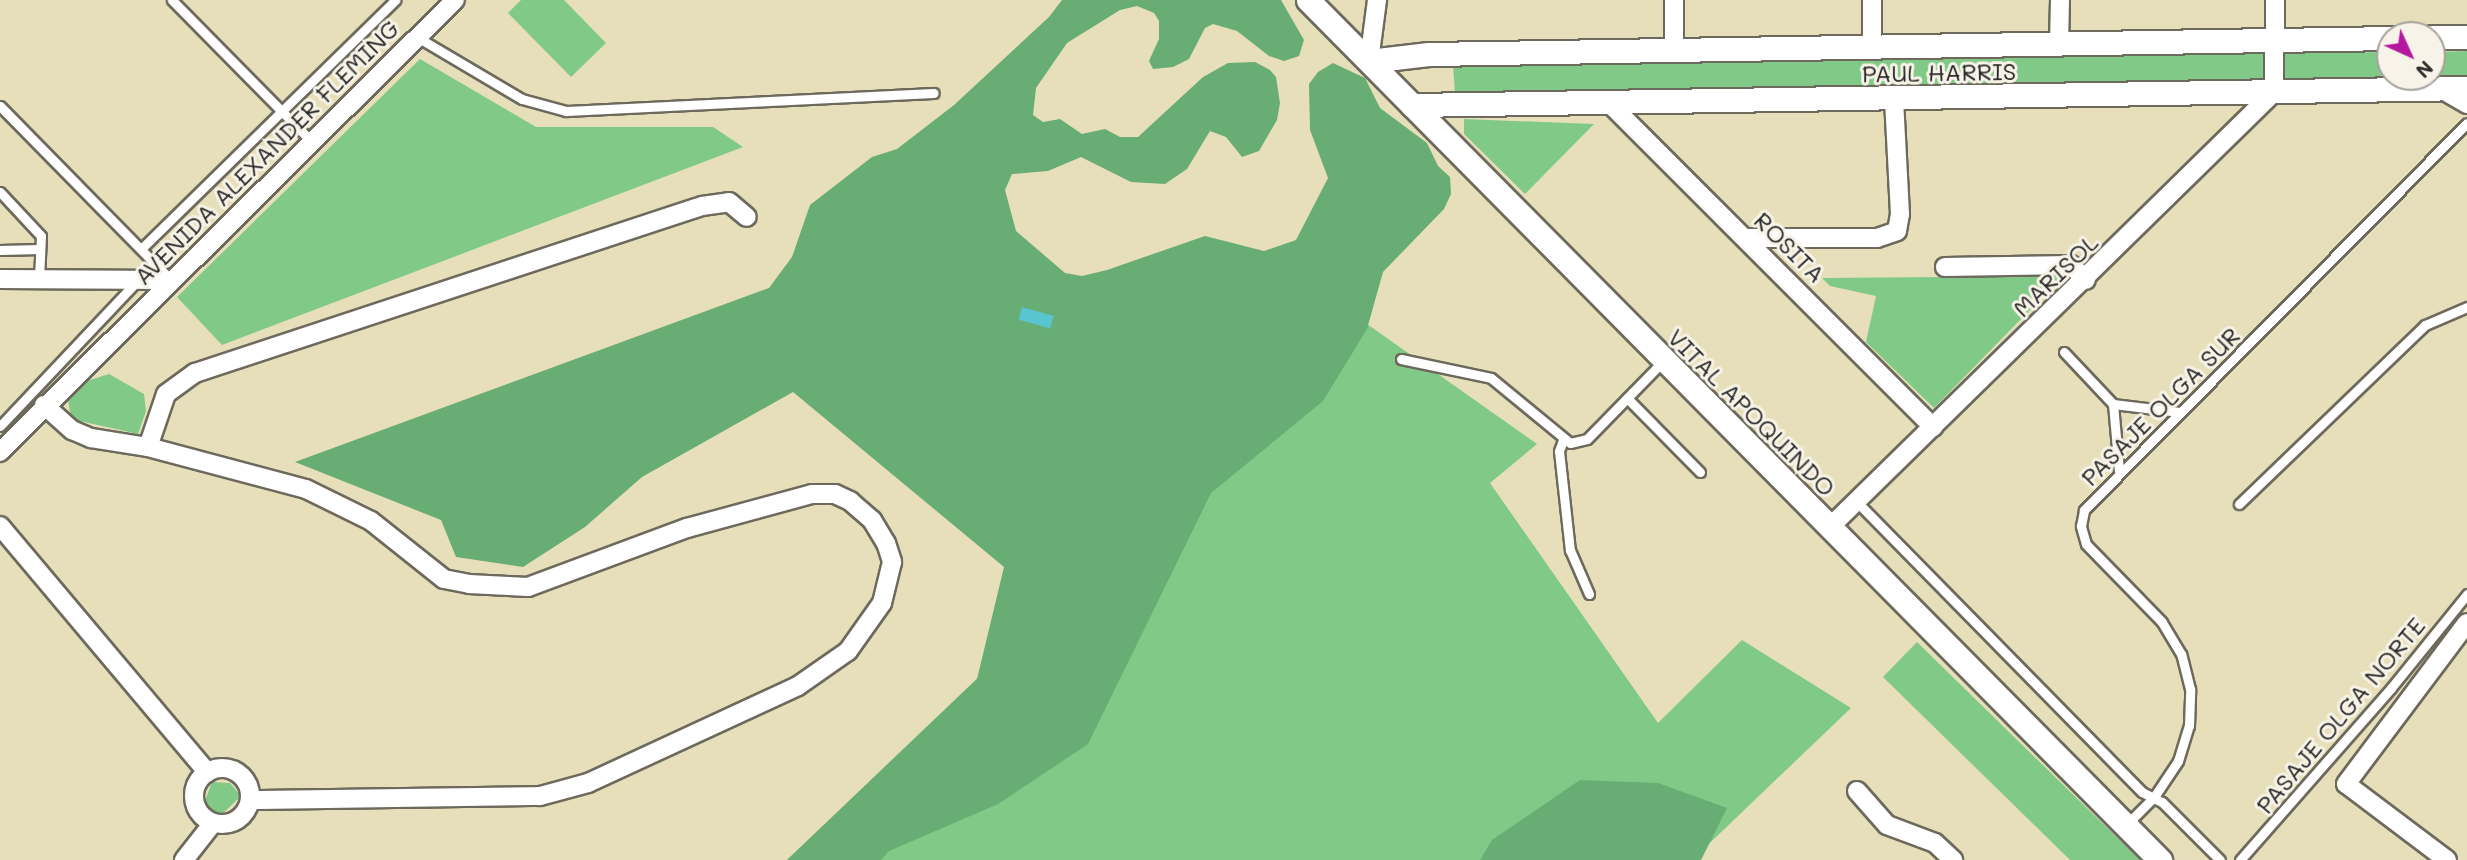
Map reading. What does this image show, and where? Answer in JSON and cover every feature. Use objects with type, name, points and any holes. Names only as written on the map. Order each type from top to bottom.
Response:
[{"type":"street","name":"AVENIDA ALEXANDER FLEMING","points":[[0,452],[44,405],[455,0]]},
{"type":"street","name":"VITAL APOQUINDO","points":[[1308,0],[2160,860]]},
{"type":"street","points":[[1369,61],[1377,0]]},
{"type":"street","points":[[1674,0],[1674,50]]},
{"type":"street","points":[[1872,0],[1872,47]]},
{"type":"street","points":[[2059,44],[2060,0]]},
{"type":"street","points":[[2274,92],[2275,0]]},
{"type":"street","points":[[2446,37],[2467,37]]},
{"type":"street","name":"PAUL HARRIS","points":[[1369,61],[1429,54],[2376,38]]},
{"type":"street","name":"PAUL HARRIS","points":[[2446,89],[2467,88]]},
{"type":"street","name":"PAUL HARRIS","points":[[1412,105],[2376,90]]},
{"type":"street","points":[[2444,91],[2467,104]]},
{"type":"street","name":"MARISOL","points":[[1830,527],[2086,280],[2274,92]]},
{"type":"street","points":[[1747,238],[1877,238],[1897,231],[1900,214],[1894,99]]},
{"type":"street","name":"ROSITA","points":[[1610,104],[1747,238],[1933,427]]},
{"type":"street","points":[[148,447],[166,394],[195,373],[702,206],[730,202],[747,217]]},
{"type":"street","points":[[1945,267],[2071,265],[2086,280]]},
{"type":"street","points":[[0,279],[171,280]]},
{"type":"street","points":[[44,405],[72,430],[91,438],[148,447],[306,489],[371,521],[444,579],[469,584],[528,587],[687,528],[812,494],[835,494],[850,501],[872,520],[892,562],[882,603],[868,627],[826,668],[798,686],[588,783],[540,796],[250,800]]},
{"type":"street","points":[[0,526],[207,772]]},
{"type":"street","points":[[2447,860],[2346,784],[2467,623]]},
{"type":"street","points":[[225,767],[235,771],[247,783],[250,800],[238,819],[212,823],[204,818],[193,801],[198,780],[207,772],[225,767]]},
{"type":"street","points":[[1857,791],[1887,825],[1936,843],[1953,860]]},
{"type":"street","points":[[184,860],[212,823]]},
{"type":"lane","points":[[172,0],[311,141]]},
{"type":"lane","points":[[141,249],[395,0]]},
{"type":"lane","points":[[417,37],[522,99],[566,111],[934,93]]},
{"type":"lane","points":[[0,106],[171,280]]},
{"type":"lane","name":"PASAJE OLGA SUR","points":[[2126,825],[2154,797],[2185,744],[2190,689],[2181,654],[2162,622],[2107,569],[2082,536],[2084,510],[2119,471],[2467,122]]},
{"type":"lane","points":[[0,192],[36,227],[40,249],[39,279]]},
{"type":"lane","points":[[0,250],[40,249]]},
{"type":"lane","points":[[0,426],[138,280]]},
{"type":"lane","points":[[2239,504],[2425,325],[2467,307]]},
{"type":"lane","points":[[2064,352],[2113,404],[2119,471]]},
{"type":"lane","points":[[1401,359],[1491,378],[1563,440],[1580,443],[1664,360]]},
{"type":"lane","points":[[1627,398],[1700,472]]},
{"type":"lane","points":[[2113,404],[2180,412]]},
{"type":"lane","points":[[1563,440],[1559,451],[1570,550],[1588,594]]},
{"type":"lane","points":[[1856,501],[2142,792],[2154,797],[2220,860]]},
{"type":"lane","name":"PASAJE OLGA NORTE","points":[[2240,860],[2391,688],[2467,594]]},
{"type":"green space","points":[[521,0],[564,0],[606,43],[571,77],[508,13]]},
{"type":"green space","points":[[1062,0],[1281,0],[1304,40],[1299,56],[1284,61],[1269,56],[1237,31],[1213,24],[1205,28],[1189,59],[1173,67],[1153,69],[1149,61],[1159,39],[1159,21],[1154,13],[1137,6],[1120,10],[1067,43],[1036,88],[1033,115],[1043,122],[1060,119],[1082,134],[1105,129],[1120,137],[1138,137],[1203,77],[1228,63],[1255,62],[1270,70],[1276,77],[1280,103],[1277,120],[1259,151],[1242,157],[1226,137],[1210,131],[1187,169],[1165,184],[1131,182],[1081,157],[1048,171],[1012,174],[1005,190],[1016,231],[1065,273],[1082,276],[1107,270],[1205,236],[1264,251],[1296,240],[1328,178],[1310,130],[1309,84],[1318,72],[1333,63],[1365,78],[1380,108],[1427,143],[1438,166],[1450,177],[1451,194],[1444,209],[1383,272],[1367,329],[1323,401],[1211,493],[1088,744],[998,804],[889,851],[881,860],[787,860],[977,679],[1004,567],[793,392],[642,477],[585,527],[523,567],[456,557],[441,520],[295,462],[769,288],[792,257],[810,205],[872,157],[897,149],[954,105],[1049,17]]},
{"type":"green space","points":[[2467,51],[2467,77],[2446,77],[2446,52]]},
{"type":"green space","points":[[2376,52],[2376,79],[1455,95],[1453,64]]},
{"type":"green space","points":[[420,59],[536,127],[713,127],[743,147],[222,345],[177,297]]},
{"type":"green space","points":[[1464,119],[1594,124],[1525,194],[1464,134]]},
{"type":"green space","points":[[2063,276],[1934,408],[1866,342],[1876,296],[1830,286],[1822,278]]},
{"type":"green space","points":[[1350,312],[1537,444],[1490,483],[1658,723],[1742,640],[1851,708],[1692,860],[787,860],[1052,607]]},
{"type":"green space","points":[[109,374],[144,394],[146,411],[138,434],[71,419],[68,399],[90,380]]},
{"type":"green space","points":[[1917,642],[2140,860],[2070,860],[1883,677]]},
{"type":"green space","points":[[1580,780],[1658,783],[1727,808],[1701,860],[1480,860],[1492,840]]},
{"type":"green space","points":[[212,782],[230,783],[241,796],[216,820],[203,806]]},
{"type":"water","points":[[1022,307],[1054,316],[1050,329],[1018,319]]}]
